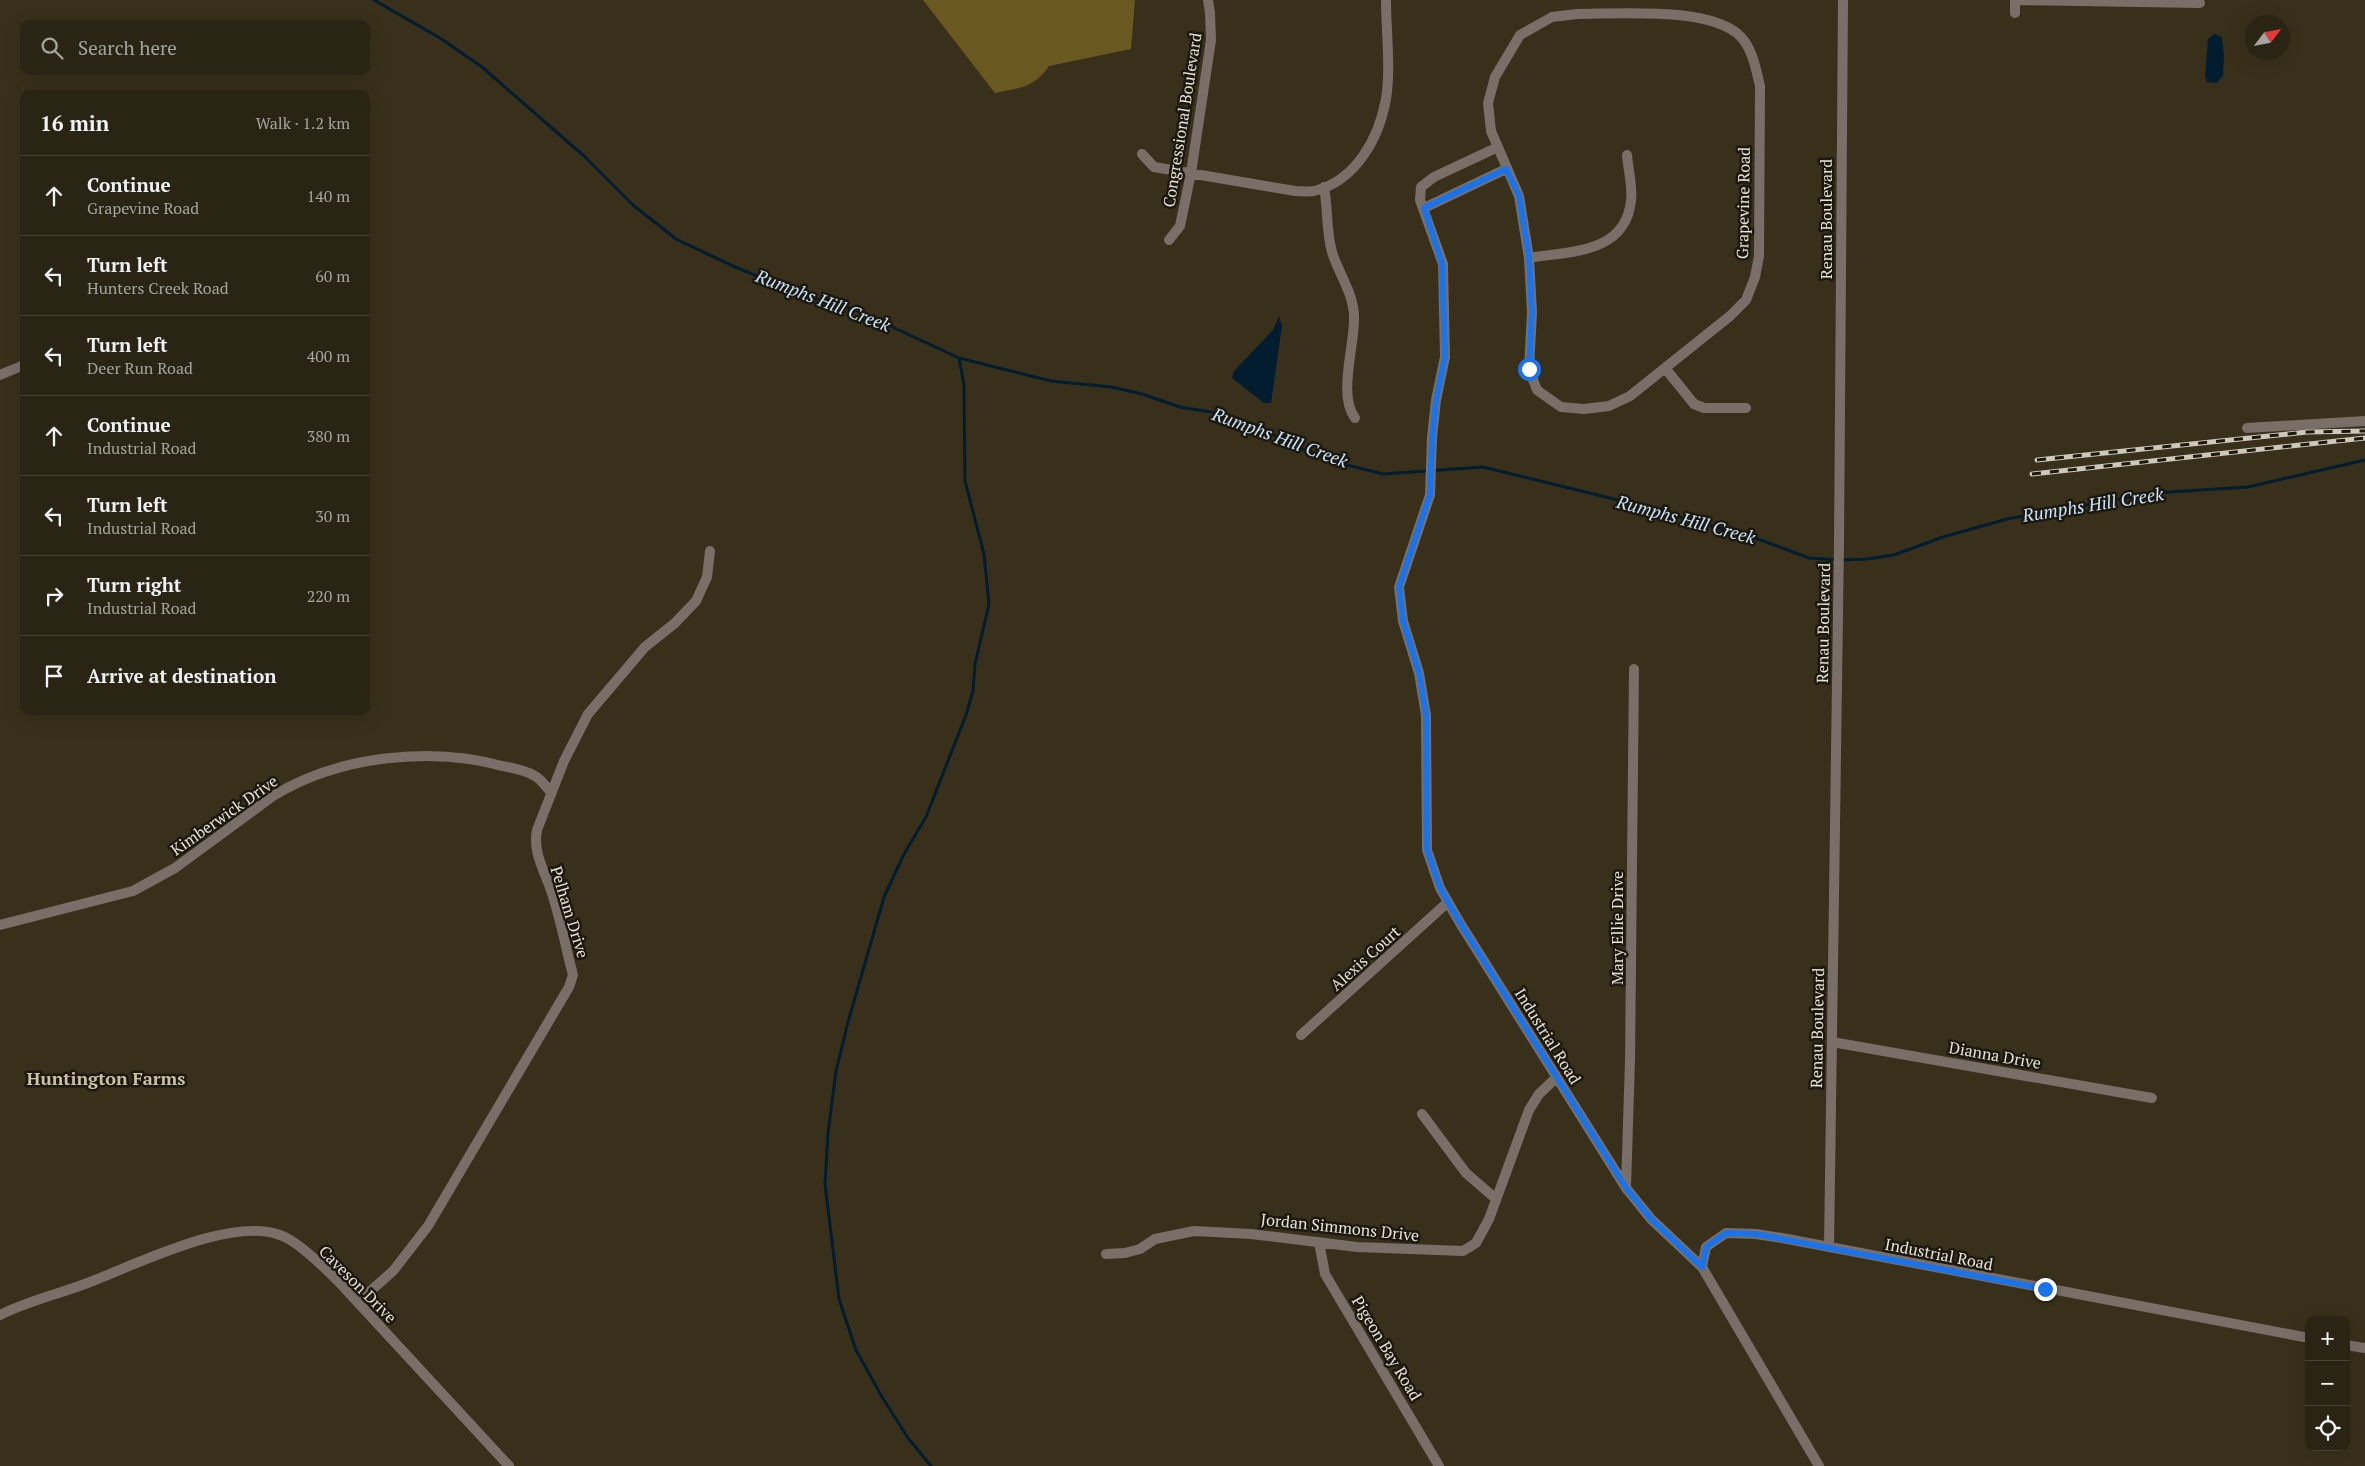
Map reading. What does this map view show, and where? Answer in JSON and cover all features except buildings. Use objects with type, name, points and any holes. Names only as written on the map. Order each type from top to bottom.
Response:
[{"type":"street","name":"Congressional Boulevard","points":[[1169,240],[1180,226],[1191,173],[1211,40],[1208,0]]},
{"type":"street","points":[[1142,154],[1154,167],[1295,191],[1314,191],[1346,175],[1360,161],[1373,142],[1386,98],[1386,0]]},
{"type":"street","name":"Renau Boulevard","points":[[1829,1247],[1839,543],[1843,0]]},
{"type":"street","points":[[2015,13],[2015,0],[2200,2]]},
{"type":"street","name":"Grapevine Road","points":[[1578,14],[1680,15],[1717,22],[1741,37],[1755,62],[1760,86],[1758,256],[1755,277],[1746,300],[1730,316],[1630,396],[1609,406],[1584,409],[1561,406],[1537,390],[1529,369],[1532,312],[1529,258],[1519,196],[1498,147],[1491,132],[1488,103],[1495,77],[1520,35],[1552,17],[1578,14]]},
{"type":"street","name":"Industrial Road","points":[[1498,147],[1425,182],[1421,187],[1420,200],[1442,264],[1445,357],[1436,400],[1432,438],[1430,494],[1399,587],[1403,621],[1419,673],[1426,715],[1427,850],[1440,888],[1556,1078],[1626,1188],[1651,1219],[1702,1267],[1819,1466]]},
{"type":"street","points":[[1529,258],[1600,246],[1616,235],[1627,219],[1631,200],[1627,155]]},
{"type":"street","points":[[1424,208],[1506,169]]},
{"type":"street","points":[[1324,187],[1332,250],[1354,307],[1354,329],[1346,394],[1350,412],[1355,418]]},
{"type":"street","points":[[0,375],[20,367]]},
{"type":"street","points":[[1665,368],[1694,404],[1704,408],[1746,408]]},
{"type":"street","points":[[2247,428],[2365,421]]},
{"type":"street","name":"Pelham Drive","points":[[358,1302],[393,1271],[428,1226],[569,987],[573,975],[549,885],[540,864],[535,840],[551,792],[575,737],[588,714],[645,647],[675,623],[696,601],[707,576],[710,551]]},
{"type":"street","name":"Mary Ellie Drive","points":[[1626,1188],[1630,1060],[1634,669]]},
{"type":"street","name":"Kimberwick Drive","points":[[0,925],[133,891],[174,868],[281,791],[331,769],[420,755],[482,760],[536,776],[551,792]]},
{"type":"street","name":"Alexis Court","points":[[1300,1035],[1448,902]]},
{"type":"street","name":"Dianna Drive","points":[[1832,1042],[2152,1098]]},
{"type":"street","name":"Jordan Simmons Drive","points":[[1106,1254],[1125,1253],[1140,1249],[1154,1239],[1194,1231],[1251,1234],[1357,1248],[1463,1251],[1476,1243],[1480,1237],[1529,1110],[1539,1094],[1556,1078]]},
{"type":"street","points":[[1422,1114],[1466,1173],[1496,1199]]},
{"type":"street","name":"Caveson Drive","points":[[0,1315],[170,1250],[214,1236],[247,1229],[282,1235],[326,1268],[509,1466]]},
{"type":"street","name":"Industrial Road","points":[[1702,1267],[1706,1247],[1726,1233],[1756,1234],[2305,1337]]},
{"type":"street","name":"Pigeon Bay Road","points":[[1319,1242],[1325,1274],[1439,1466]]},
{"type":"street","points":[[2350,1346],[2365,1348]]},
{"type":"shaded area","points":[[923,0],[1135,0],[1131,49],[1049,66],[1038,79],[1026,86],[995,93]]},
{"type":"water","points":[[2214,34],[2222,37],[2224,55],[2223,76],[2216,83],[2207,82],[2205,77],[2208,39]]},
{"type":"water","points":[[1279,316],[1282,326],[1271,403],[1264,403],[1232,378],[1234,371],[1273,330]]},
{"type":"waterway","name":"Rumphs Hill Creek","points":[[374,0],[440,38],[482,67],[584,156],[633,205],[676,239],[733,266],[803,295],[856,310],[959,358],[1051,381],[1111,387],[1142,394],[1180,407],[1223,414],[1255,425],[1296,447],[1347,465],[1383,474],[1483,467],[1614,499],[1761,540],[1809,558],[1841,560],[1894,555],[1943,537],[2007,519],[2154,493],[2248,487],[2365,460]]},
{"type":"waterway","points":[[931,1466],[908,1438],[882,1397],[856,1350],[839,1299],[825,1184],[828,1133],[836,1071],[848,1022],[884,897],[904,854],[926,817],[966,715],[973,691],[975,664],[989,604],[984,554],[965,481],[964,385],[959,358]]},
{"type":"railway","points":[[2037,460],[2307,432],[2365,431]]},
{"type":"railway","points":[[2032,474],[2365,438]]},
{"type":"district","name":"Huntington Farms","points":[[106,1079]]},
{"type":"route","points":[[1529,369],[1532,312],[1529,258],[1519,196],[1506,169],[1424,208],[1442,264],[1445,357],[1436,400],[1432,438],[1430,494],[1399,587],[1403,621],[1419,673],[1426,715],[1427,762],[1425,808],[1427,850],[1440,888],[1510,1004],[1626,1188],[1651,1219],[1702,1267],[1706,1247],[1726,1233],[1756,1234],[2045,1289]]}]
